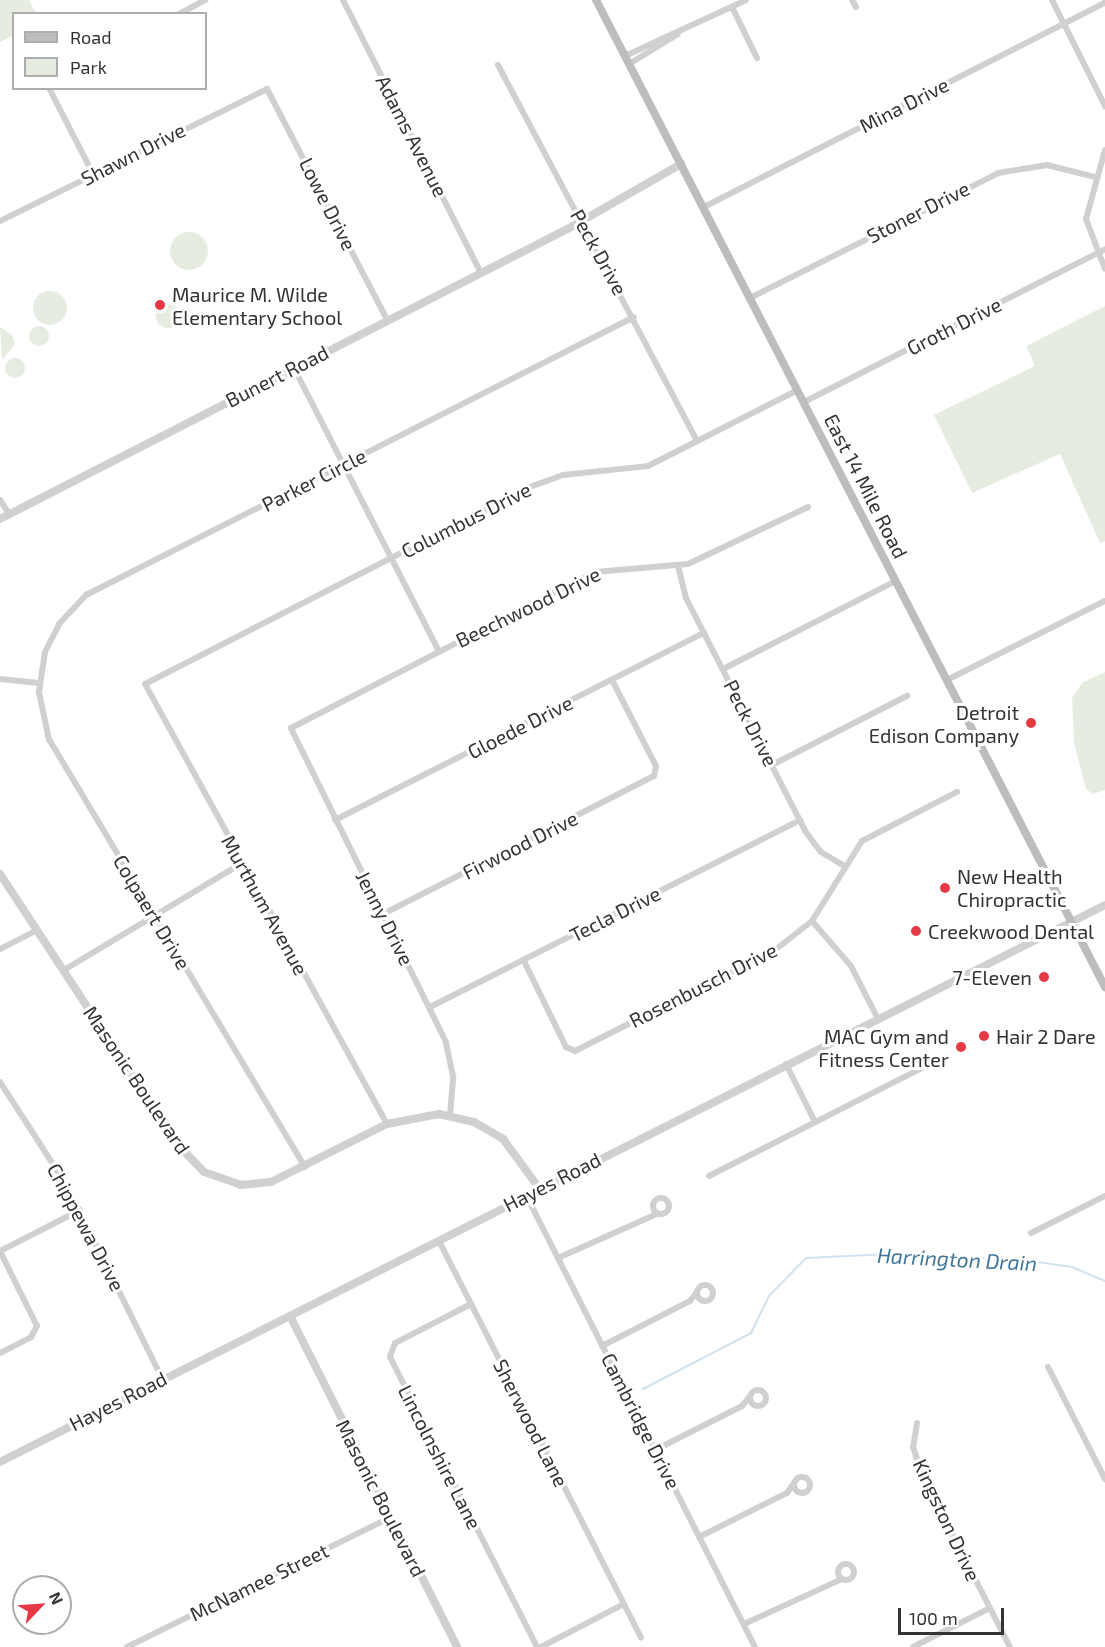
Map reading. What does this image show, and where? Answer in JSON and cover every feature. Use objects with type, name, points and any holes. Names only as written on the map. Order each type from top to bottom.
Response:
[{"type":"main road","name":"East 14 Mile Road","points":[[596,0],[1105,987]]},
{"type":"street","points":[[183,12],[206,0]]},
{"type":"street","name":"Adams Avenue","points":[[343,0],[481,273]]},
{"type":"street","points":[[627,60],[746,0]]},
{"type":"street","points":[[852,0],[856,7]]},
{"type":"street","points":[[1052,0],[1105,106]]},
{"type":"street","name":"Mina Drive","points":[[704,207],[1105,3]]},
{"type":"street","points":[[732,7],[758,58]]},
{"type":"street","name":"Peck Drive","points":[[498,65],[634,317],[697,441]]},
{"type":"street","name":"Shawn Drive","points":[[0,221],[267,89]]},
{"type":"street","name":"Lowe Drive","points":[[267,89],[387,320]]},
{"type":"street","points":[[50,90],[93,174]]},
{"type":"street","points":[[1105,150],[1095,177],[1086,219],[1105,269]]},
{"type":"street","name":"Bunert Road","points":[[0,519],[583,221],[681,164]]},
{"type":"street","name":"Stoner Drive","points":[[750,298],[998,173],[1047,165],[1095,177]]},
{"type":"street","name":"Groth Drive","points":[[804,402],[1105,249]]},
{"type":"street","name":"Parker Circle","points":[[39,683],[51,638],[86,595],[634,317]]},
{"type":"street","points":[[294,368],[438,651]]},
{"type":"street","name":"Columbus Drive","points":[[145,684],[547,479],[634,470],[798,390]]},
{"type":"street","points":[[0,500],[9,514]]},
{"type":"street","name":"Beechwood Drive","points":[[291,728],[595,572],[622,566],[678,566],[808,507]]},
{"type":"street","name":"Peck Drive","points":[[678,566],[704,633],[800,820],[820,852],[844,866]]},
{"type":"street","points":[[723,669],[896,581]]},
{"type":"street","points":[[947,680],[1105,601]]},
{"type":"street","name":"Gloede Drive","points":[[335,820],[704,633]]},
{"type":"street","points":[[0,679],[39,683]]},
{"type":"street","name":"Firwood Drive","points":[[383,914],[657,773],[612,680]]},
{"type":"street","name":"Colpaert Drive","points":[[39,683],[49,740],[305,1167]]},
{"type":"street","name":"Murthum Avenue","points":[[145,684],[387,1125]]},
{"type":"street","points":[[772,765],[907,696]]},
{"type":"street","name":"Jenny Drive","points":[[291,728],[430,1007],[452,1063],[450,1114]]},
{"type":"street","name":"Rosenbusch Drive","points":[[524,961],[571,1051],[775,950],[812,921],[844,866],[862,841],[957,792]]},
{"type":"street","name":"Tecla Drive","points":[[430,1007],[800,820]]},
{"type":"street","points":[[64,970],[242,863]]},
{"type":"street","name":"Masonic Boulevard","points":[[0,874],[197,1166],[223,1181],[250,1186],[305,1167],[387,1125],[416,1116],[450,1114],[503,1138],[539,1188]]},
{"type":"street","name":"Hayes Road","points":[[0,1462],[162,1378],[440,1241],[539,1188],[877,1017],[1105,905]]},
{"type":"street","points":[[812,921],[851,966],[877,1017]]},
{"type":"street","points":[[0,948],[37,930]]},
{"type":"street","points":[[786,1064],[815,1122]]},
{"type":"street","points":[[709,1176],[922,1068]]},
{"type":"street","name":"Chippewa Drive","points":[[0,1082],[80,1210],[162,1378]]},
{"type":"street","name":"Cambridge Drive","points":[[526,1195],[755,1647]]},
{"type":"street","points":[[1031,1233],[1105,1196]]},
{"type":"street","points":[[558,1258],[645,1214],[661,1198],[669,1204],[665,1214],[645,1214]]},
{"type":"street","points":[[653,1204],[657,1214]]},
{"type":"street","points":[[0,1353],[35,1331],[35,1320],[0,1251],[80,1210]]},
{"type":"street","name":"Sherwood Lane","points":[[440,1241],[641,1638]]},
{"type":"street","points":[[602,1346],[690,1301],[711,1299],[712,1289],[705,1285],[690,1301]]},
{"type":"street","points":[[697,1292],[701,1300]]},
{"type":"street","name":"Lincolnshire Lane","points":[[471,1304],[395,1343],[390,1357],[537,1647]]},
{"type":"street","name":"Masonic Boulevard","points":[[290,1316],[457,1647]]},
{"type":"street","points":[[1048,1367],[1105,1479]]},
{"type":"street","points":[[655,1450],[742,1406],[762,1405],[766,1396],[758,1390],[742,1406]]},
{"type":"street","points":[[750,1396],[754,1405]]},
{"type":"street","name":"Kingston Drive","points":[[917,1422],[913,1447],[920,1469],[1010,1647]]},
{"type":"street","points":[[699,1537],[787,1493],[806,1492],[810,1483],[802,1477],[787,1493]]},
{"type":"street","points":[[794,1483],[798,1492]]},
{"type":"street","name":"McNamee Street","points":[[127,1647],[391,1517]]},
{"type":"street","points":[[744,1624],[831,1580],[850,1579],[854,1570],[846,1564],[831,1580]]},
{"type":"street","points":[[838,1570],[842,1579]]},
{"type":"street","points":[[541,1647],[624,1604]]},
{"type":"street","points":[[913,1647],[990,1608]]},
{"type":"green space","points":[[0,0],[29,0],[35,12],[12,12],[12,36],[0,42]]},
{"type":"green space","points":[[189,232],[202,238],[208,251],[202,264],[189,270],[176,264],[170,251],[176,238]]},
{"type":"green space","points":[[50,291],[62,296],[67,308],[62,320],[50,325],[38,320],[33,308],[38,296]]},
{"type":"green space","points":[[168,304],[176,308],[180,316],[176,324],[168,328],[160,324],[156,316],[160,308]]},
{"type":"green space","points":[[1105,306],[1105,541],[1100,543],[1060,454],[972,493],[934,415],[1035,366],[1026,346]]},
{"type":"green space","points":[[39,326],[46,329],[49,336],[46,343],[39,346],[32,343],[29,336],[32,329]]},
{"type":"green space","points":[[0,327],[12,335],[15,344],[2,360]]},
{"type":"green space","points":[[15,358],[22,361],[25,368],[22,375],[15,378],[8,375],[5,368],[8,361]]},
{"type":"green space","points":[[1105,672],[1105,790],[1093,794],[1086,789],[1074,743],[1072,698],[1082,683]]},
{"type":"waterway","name":"Harrington Drain","points":[[643,1389],[751,1333],[769,1296],[806,1258],[910,1253],[1037,1262],[1072,1267],[1105,1281]]},
{"type":"place","name":"Maurice M. Wilde Elementary School","points":[[160,305]]},
{"type":"place","name":"Detroit Edison Company","points":[[1031,723]]},
{"type":"place","name":"New Health Chiropractic","points":[[945,888]]},
{"type":"place","name":"Creekwood Dental","points":[[916,931]]},
{"type":"place","name":"7-Eleven","points":[[1044,977]]},
{"type":"place","name":"Hair 2 Dare","points":[[984,1036]]},
{"type":"place","name":"MAC Gym and Fitness Center","points":[[961,1047]]}]
